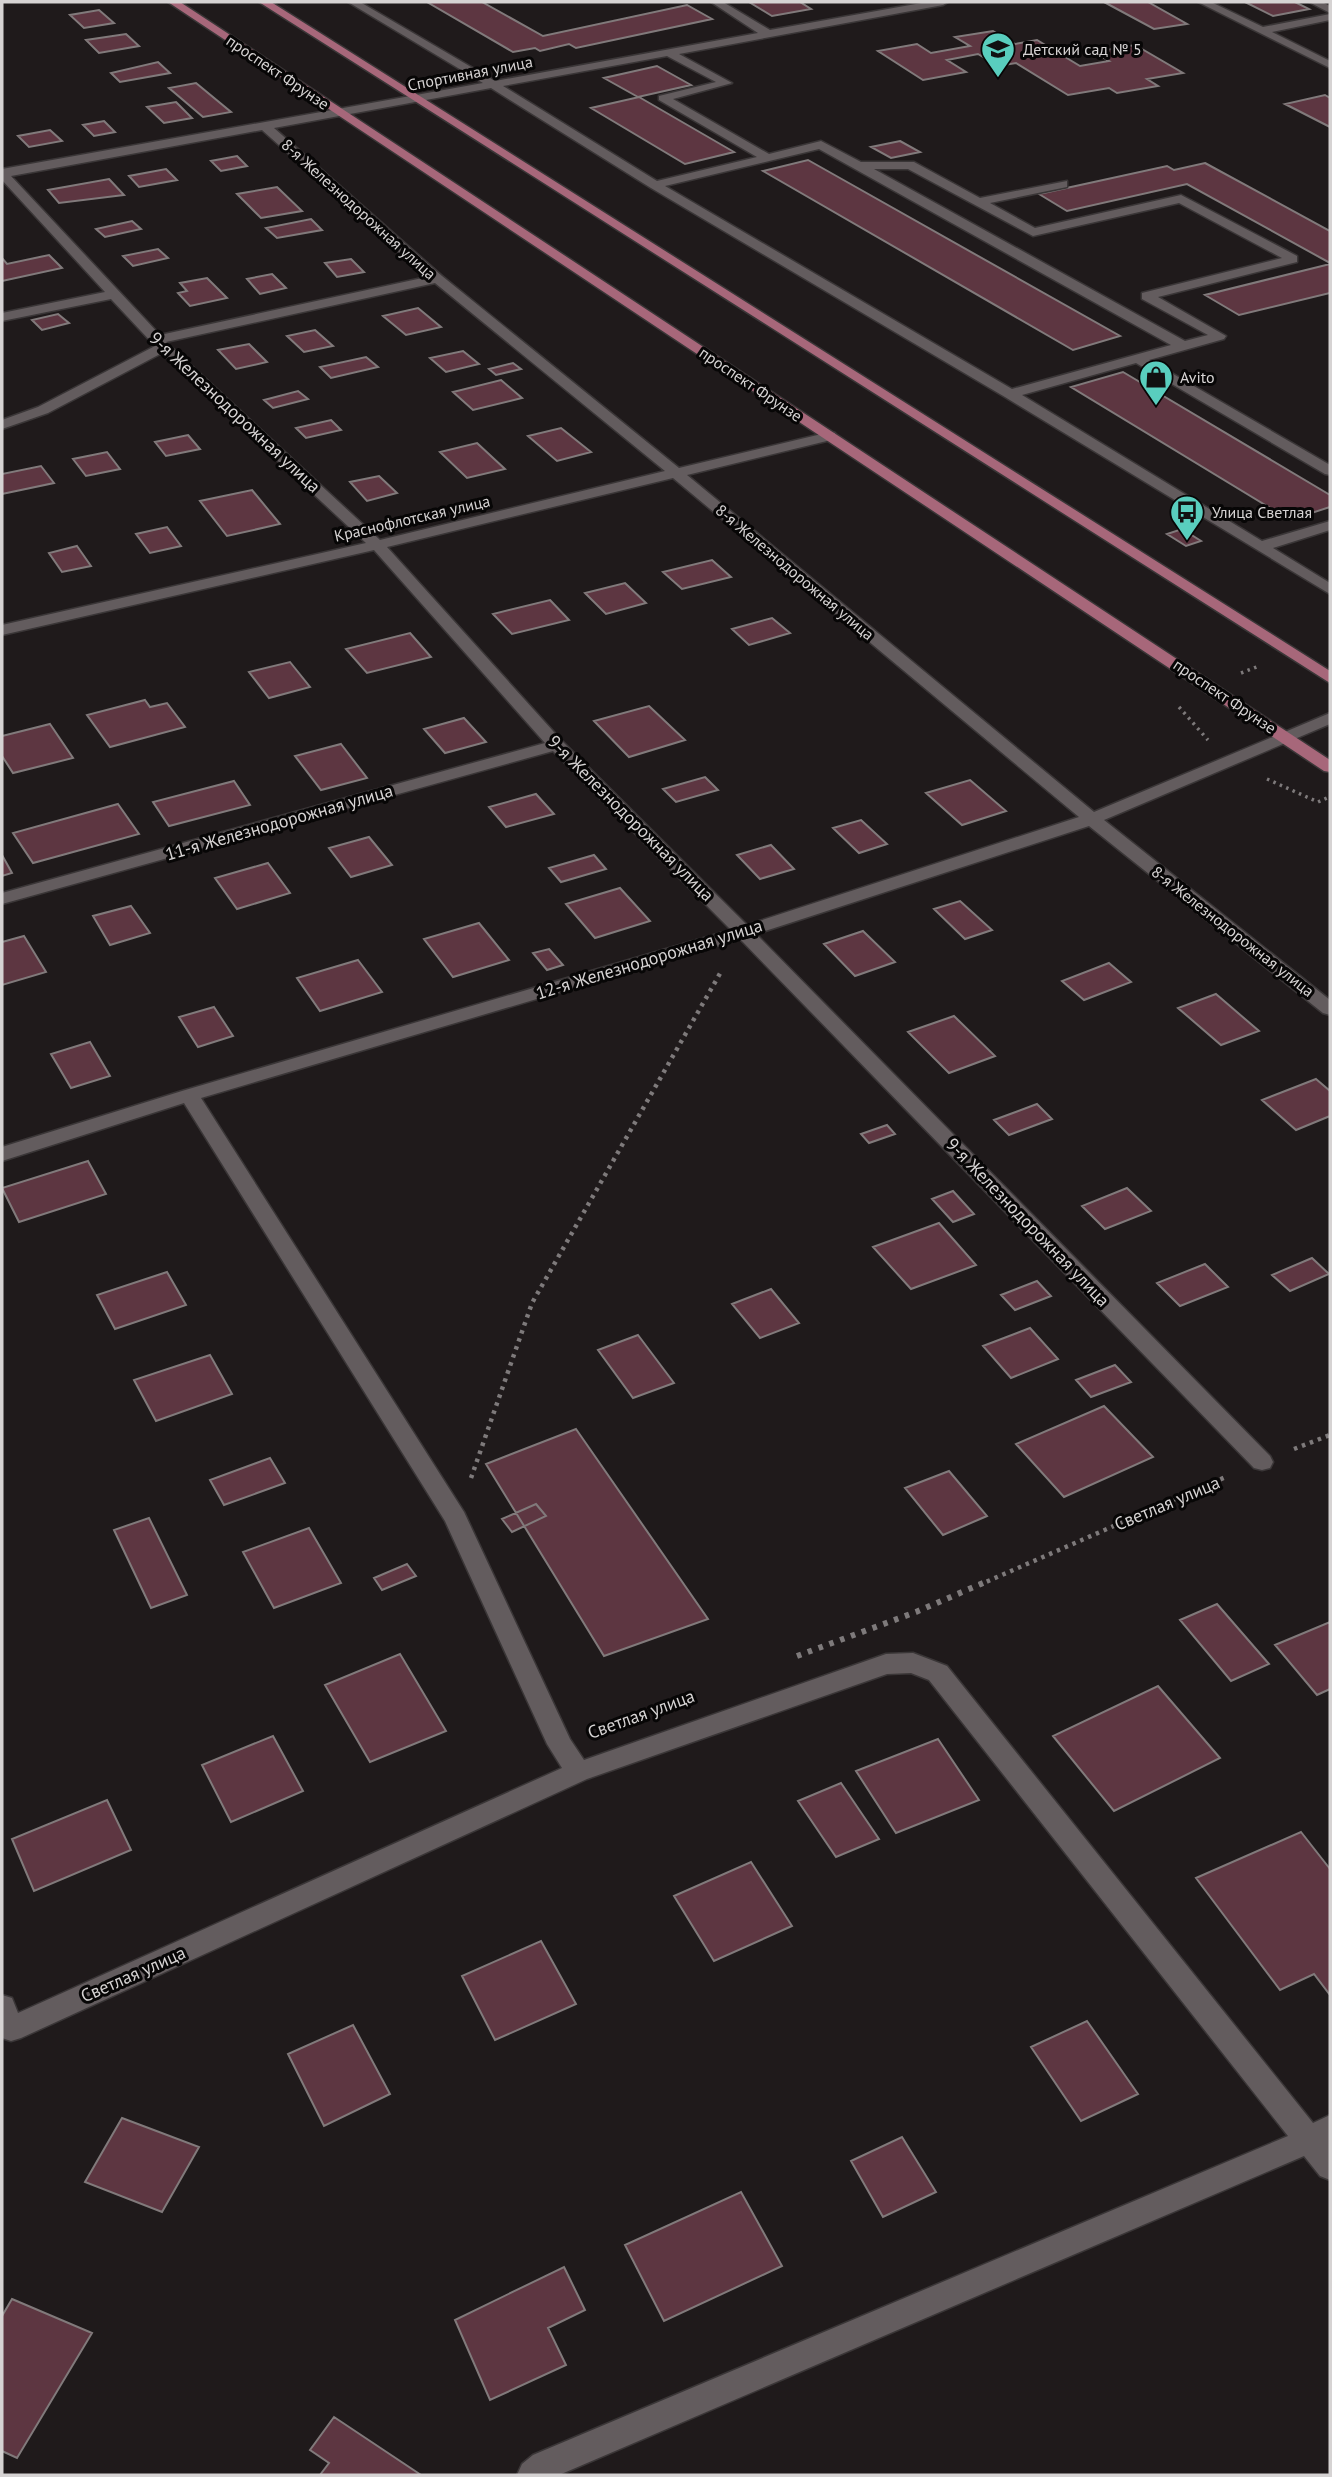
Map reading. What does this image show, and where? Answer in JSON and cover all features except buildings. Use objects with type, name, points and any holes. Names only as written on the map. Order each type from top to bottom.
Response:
[{"type":"main road","name":"проспект Фрунзе","points":[[173,2],[1330,767]]},
{"type":"main road","points":[[264,2],[1330,678]]},
{"type":"street","points":[[353,2],[493,84],[655,185],[1010,394],[1330,589]]},
{"type":"street","points":[[716,2],[770,35]]},
{"type":"street","name":"Спортивная улица","points":[[2,174],[943,2]]},
{"type":"street","points":[[1203,2],[1330,65]]},
{"type":"street","points":[[1314,2],[1330,10]]},
{"type":"street","points":[[1262,31],[1330,18]]},
{"type":"street","points":[[668,52],[726,83],[663,98],[768,158]]},
{"type":"street","name":"8-я Железнодорожная улица","points":[[266,127],[437,279],[677,474],[1092,819],[1330,1009]]},
{"type":"street","points":[[655,185],[821,145],[1183,346]]},
{"type":"street","points":[[859,166],[910,164],[1033,232],[1181,199],[1293,259],[1147,296],[1219,336],[1010,394]]},
{"type":"street","name":"9-я Железнодорожная улица","points":[[2,174],[160,343],[377,545],[556,745],[744,932],[1262,1462]]},
{"type":"street","points":[[979,202],[1063,184]]},
{"type":"street","points":[[2,425],[43,411],[160,343],[437,279]]},
{"type":"street","points":[[2,317],[114,293]]},
{"type":"street","points":[[1138,359],[1330,471]]},
{"type":"street","name":"Краснофлотская улица","points":[[2,630],[377,545],[830,436]]},
{"type":"street","points":[[1260,547],[1330,525]]},
{"type":"street","points":[[1286,737],[1330,718]]},
{"type":"street","name":"12-я Железнодорожная улица","points":[[2,1154],[189,1095],[744,932],[1092,819],[1286,737]]},
{"type":"street","name":"11-я Железнодорожная улица","points":[[2,899],[556,745]]},
{"type":"street","points":[[189,1095],[456,1518],[559,1744],[578,1772]]},
{"type":"street","name":"Светлая улица","points":[[5,2026],[578,1772],[886,1664],[913,1663],[938,1673],[1320,2134]]},
{"type":"street","points":[[533,2475],[544,2466],[1320,2134],[1330,2167]]},
{"type":"path","points":[[1208,685],[1292,653]]},
{"type":"path","points":[[1318,802],[1330,797]]},
{"type":"path","points":[[456,1518],[532,1303],[744,932]]},
{"type":"path","name":"Светлая улица","points":[[789,1659],[916,1612],[1330,1435]]},
{"type":"place","name":"Детский сад № 5","points":[[998,79]]},
{"type":"place","name":"Avito","points":[[1156,407]]},
{"type":"place","name":"Улица Светлая","points":[[1187,542]]}]
